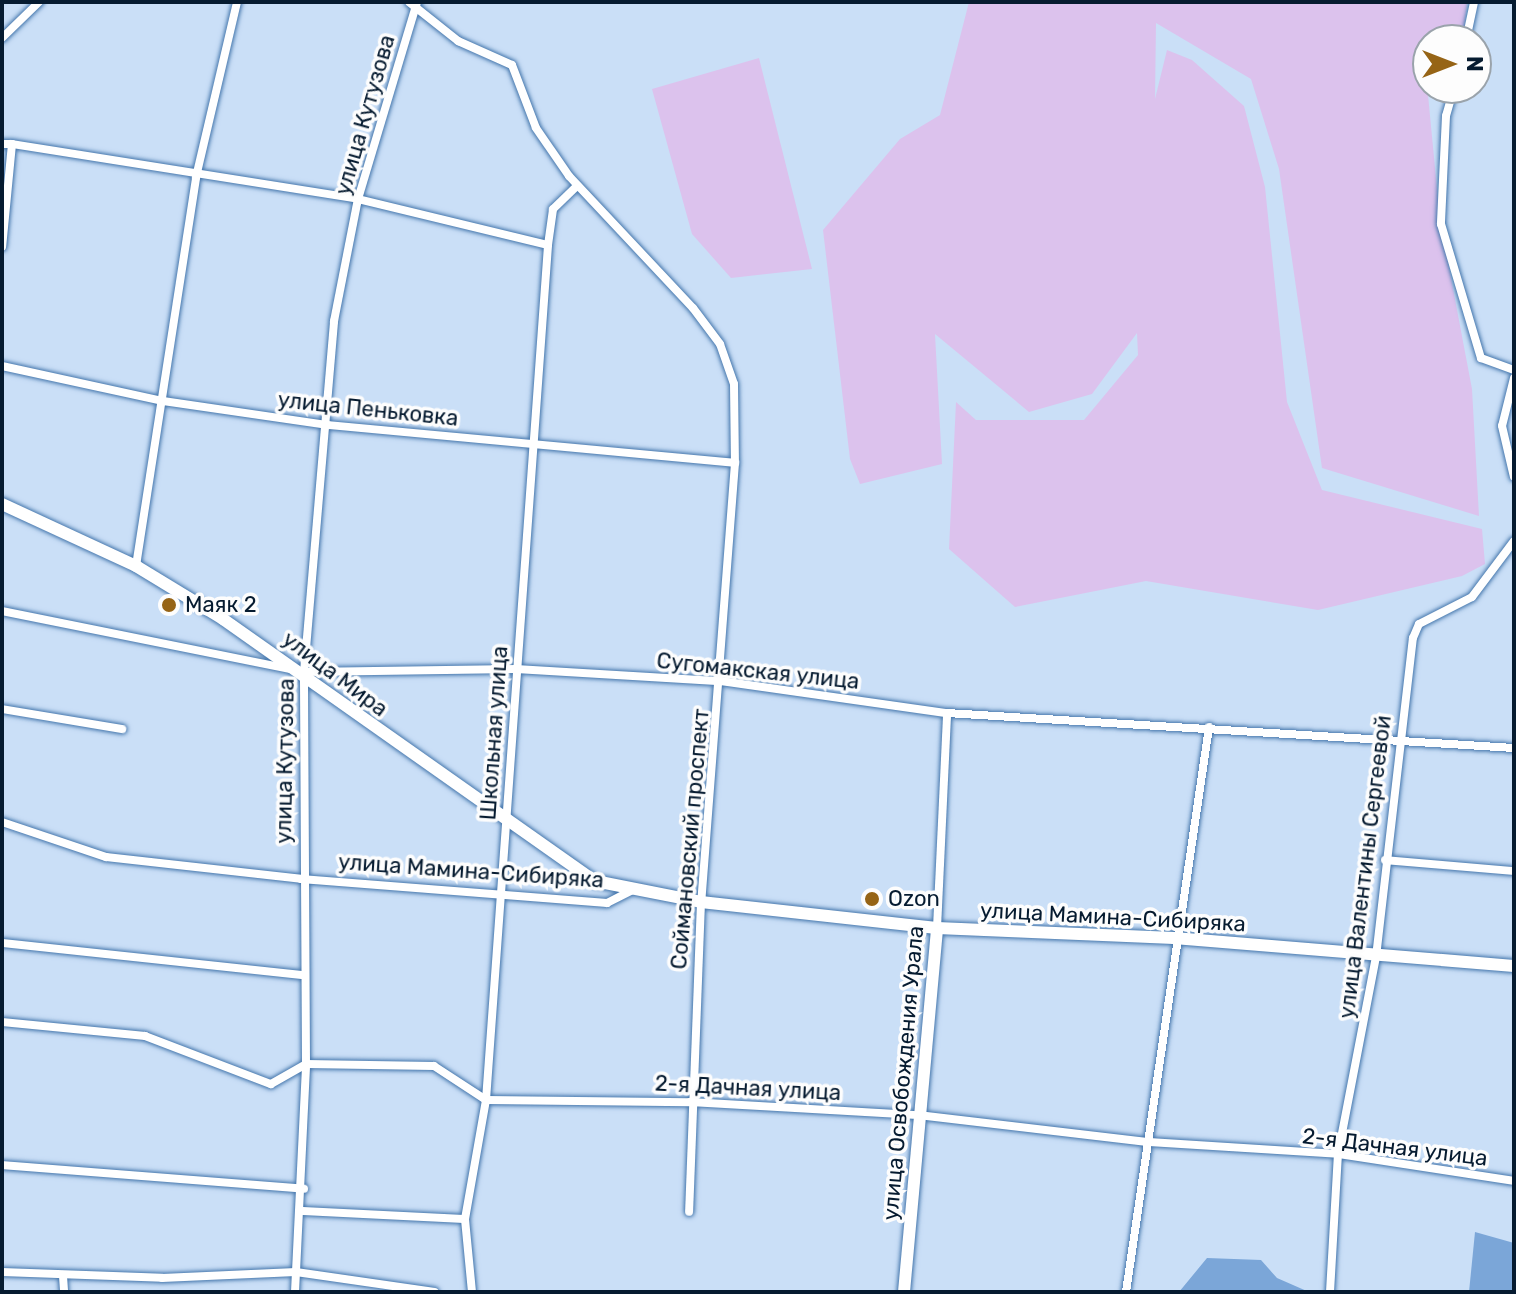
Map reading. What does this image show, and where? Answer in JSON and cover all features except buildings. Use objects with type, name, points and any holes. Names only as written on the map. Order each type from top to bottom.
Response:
[{"type":"main road","name":"улица Мира","points":[[2,504],[136,566],[304,672],[366,725],[575,871],[633,890]]},
{"type":"main road","name":"улица Мамина-Сибиряка","points":[[633,890],[701,902],[937,928],[1174,938],[1514,966]]},
{"type":"main road","name":"улица Освобождения Урала","points":[[904,1292],[937,928]]},
{"type":"street","points":[[2,38],[39,2]]},
{"type":"street","points":[[136,566],[196,177],[237,2]]},
{"type":"street","points":[[1469,24],[1474,2]]},
{"type":"street","name":"Соймановский проспект","points":[[414,3],[458,41],[512,65],[536,128],[577,186],[720,344],[734,384],[735,463],[721,681],[701,902],[690,1102],[689,1212]]},
{"type":"street","name":"улица Кутузова","points":[[295,1292],[304,1189],[306,1064],[301,879],[304,672],[328,425],[334,321],[358,199],[414,3]]},
{"type":"street","points":[[1449,104],[1446,116],[1441,224],[1481,358],[1514,370]]},
{"type":"street","points":[[2,247],[7,144],[196,177],[358,199],[548,245]]},
{"type":"street","name":"Школьная улица","points":[[472,1292],[465,1219],[486,1100],[498,895],[507,822],[548,245],[553,209],[577,186]]},
{"type":"street","name":"улица Пеньковка","points":[[2,366],[163,401],[328,425],[735,463]]},
{"type":"street","points":[[1514,378],[1502,426],[1514,477]]},
{"type":"street","name":"улица Валентины Сергеевой","points":[[1330,1292],[1338,1154],[1376,957],[1400,737],[1419,624],[1472,597],[1514,541]]},
{"type":"street","name":"Сугомакская улица","points":[[2,611],[304,672],[516,669],[721,681],[947,713],[1400,737],[1514,748]]},
{"type":"street","points":[[2,709],[122,729]]},
{"type":"street","name":"улица Освобождения Урала","points":[[937,928],[947,713]]},
{"type":"street","points":[[1126,1292],[1149,1142],[1174,938],[1209,727]]},
{"type":"street","name":"улица Мамина-Сибиряка","points":[[2,822],[106,857],[301,879],[607,903],[633,890]]},
{"type":"street","points":[[1385,860],[1514,871]]},
{"type":"street","points":[[2,943],[302,975]]},
{"type":"street","points":[[2,1022],[145,1036],[271,1084],[306,1064],[434,1066],[486,1100]]},
{"type":"street","name":"2-я Дачная улица","points":[[486,1100],[690,1102],[918,1115],[1149,1142],[1338,1154],[1514,1181]]},
{"type":"street","points":[[2,1165],[304,1189]]},
{"type":"street","points":[[302,1211],[465,1219]]},
{"type":"street","points":[[2,1272],[63,1276],[296,1272],[435,1292]]},
{"type":"street","points":[[63,1276],[64,1292]]},
{"type":"shaded area","points":[[969,2],[1467,2],[1465,24],[1412,24],[1412,104],[1429,104],[1440,220],[1472,389],[1479,516],[1322,468],[1279,169],[1251,79],[1156,23],[1155,99],[1167,50],[1192,60],[1244,106],[1265,187],[1287,402],[1322,490],[1482,529],[1485,564],[1462,576],[1318,610],[1146,581],[1015,607],[949,549],[956,402],[976,420],[1084,420],[1138,355],[1137,333],[1092,394],[1029,412],[935,334],[942,464],[860,484],[850,459],[823,230],[900,139],[940,115]]},
{"type":"shaded area","points":[[759,58],[812,269],[731,278],[692,234],[652,89]]},
{"type":"water","points":[[1475,1232],[1514,1243],[1514,1292],[1469,1292]]},
{"type":"water","points":[[1207,1258],[1261,1260],[1277,1278],[1309,1292],[1179,1292]]},
{"type":"place","name":"Маяк 2","points":[[169,605]]},
{"type":"place","name":"Ozon","points":[[872,899]]}]
